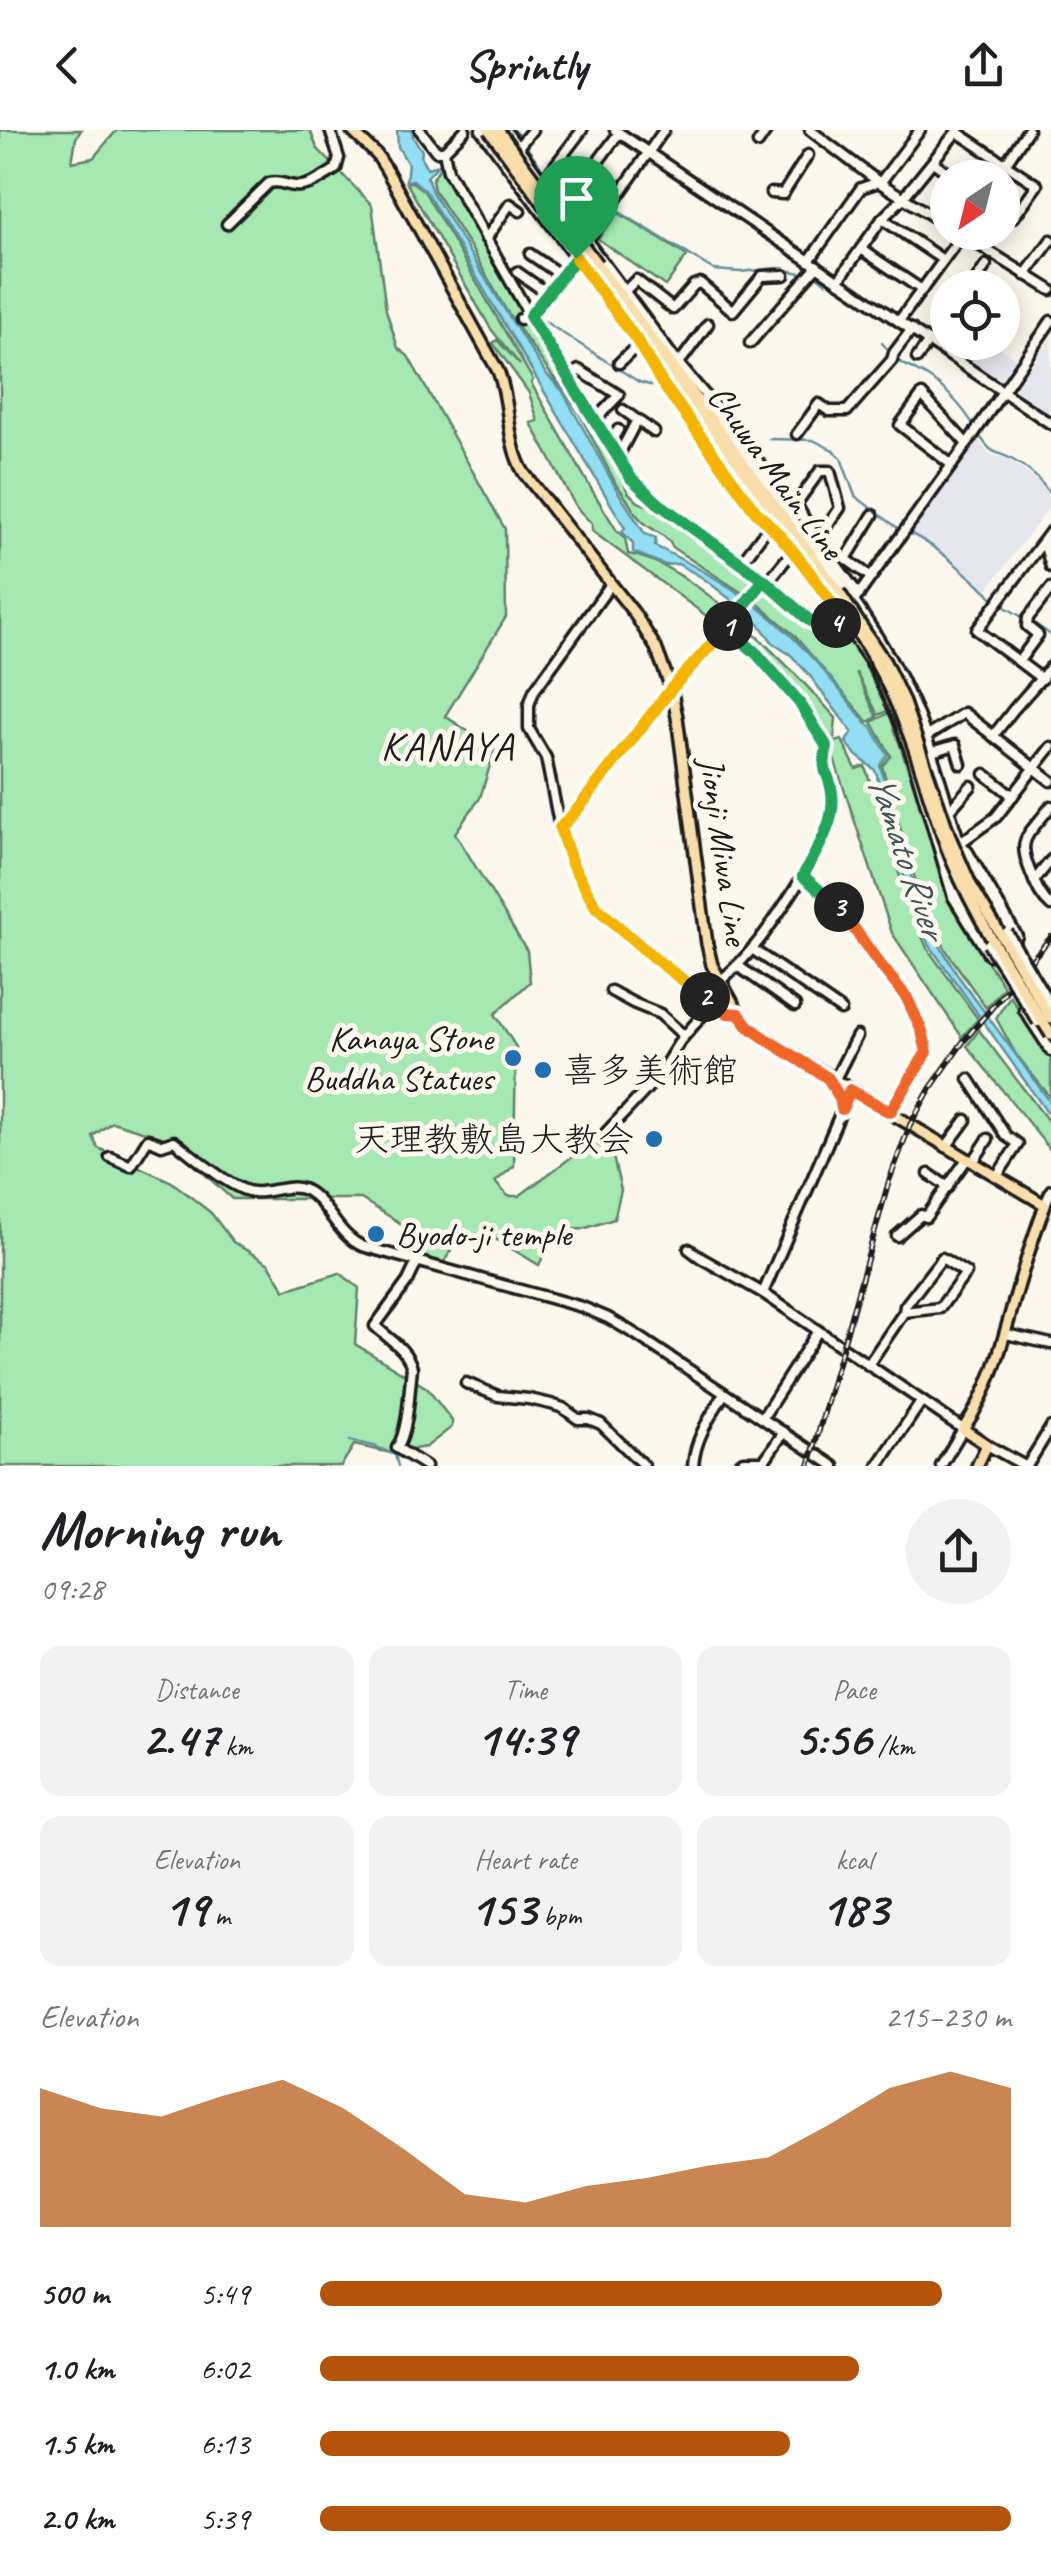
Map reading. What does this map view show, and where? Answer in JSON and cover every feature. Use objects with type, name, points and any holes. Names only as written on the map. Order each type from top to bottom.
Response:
[{"type":"main road","name":"Jionji Miwa Line","points":[[351,130],[386,169],[485,342],[503,384],[517,462],[656,648],[672,688],[707,944],[712,965],[739,1014],[766,1039],[997,1176],[1046,1210]]},
{"type":"main road","name":"Chuwa Main Line","points":[[488,130],[685,383],[885,662],[903,700],[971,885],[1051,1018]]},
{"type":"main road","name":"Chuwa Main Line","points":[[502,130],[641,342],[836,594],[893,695],[945,844],[965,889],[1051,1035]]},
{"type":"main road","points":[[977,1466],[987,1445],[964,1429],[987,1386],[1046,1210]]},
{"type":"street","points":[[227,224],[269,183],[303,186],[336,170],[339,158],[330,130]]},
{"type":"street","points":[[420,130],[436,152],[444,152],[465,130]]},
{"type":"street","points":[[481,130],[641,342],[874,667],[898,718],[952,897],[988,954],[1017,936],[960,843]]},
{"type":"street","points":[[502,130],[677,362],[782,492],[794,520]]},
{"type":"street","points":[[518,147],[532,130]]},
{"type":"street","points":[[541,179],[582,130]]},
{"type":"street","points":[[520,318],[530,316],[576,258],[664,130]]},
{"type":"street","points":[[758,144],[767,130]]},
{"type":"street","points":[[810,130],[901,201],[930,216]]},
{"type":"street","points":[[1009,160],[1028,130]]},
{"type":"street","points":[[750,344],[813,264],[861,188],[877,183],[917,131]]},
{"type":"street","points":[[935,160],[958,131],[1000,160]]},
{"type":"street","points":[[562,206],[617,132],[930,342],[917,358]]},
{"type":"street","points":[[444,152],[448,172],[530,316],[631,478],[810,621],[832,626],[842,618]]},
{"type":"street","points":[[771,193],[784,194],[808,155]]},
{"type":"street","points":[[838,280],[882,219],[930,166]]},
{"type":"street","points":[[1020,173],[1037,185],[1020,209]]},
{"type":"street","points":[[486,239],[510,204],[520,210]]},
{"type":"street","points":[[882,219],[943,260]]},
{"type":"street","points":[[1026,275],[1051,240]]},
{"type":"street","points":[[860,249],[922,290]]},
{"type":"street","points":[[899,320],[950,250]]},
{"type":"street","points":[[984,250],[1051,290]]},
{"type":"street","points":[[530,254],[562,276]]},
{"type":"street","points":[[983,270],[986,266]]},
{"type":"street","points":[[518,272],[547,294]]},
{"type":"street","points":[[732,310],[762,276],[784,275]]},
{"type":"street","points":[[625,291],[636,280],[674,309],[690,281],[700,283],[742,318]]},
{"type":"street","points":[[856,598],[1051,321]]},
{"type":"street","points":[[677,362],[708,324]]},
{"type":"street","points":[[797,434],[819,404],[829,411],[847,411],[912,329]]},
{"type":"street","points":[[619,363],[641,342]]},
{"type":"street","points":[[958,360],[1051,424]]},
{"type":"street","points":[[567,377],[579,370],[619,395],[594,421]]},
{"type":"street","points":[[581,400],[599,383]]},
{"type":"street","points":[[685,383],[718,417],[856,598]]},
{"type":"street","points":[[952,465],[900,425],[922,395],[968,444]]},
{"type":"street","points":[[623,410],[654,432]]},
{"type":"street","points":[[617,458],[637,420]]},
{"type":"street","points":[[609,446],[618,430]]},
{"type":"street","points":[[818,539],[840,508],[830,470],[820,470],[796,504],[891,658],[927,736],[970,867],[1051,1006]]},
{"type":"street","points":[[658,503],[666,492]]},
{"type":"street","points":[[871,577],[846,559],[873,514]]},
{"type":"street","points":[[1042,679],[978,630],[1051,532]]},
{"type":"street","points":[[741,563],[762,535]]},
{"type":"street","points":[[1044,543],[1051,566]]},
{"type":"street","points":[[560,828],[672,688],[788,558]]},
{"type":"street","points":[[611,584],[534,691],[529,705],[529,729],[546,758],[560,828],[572,864],[596,907],[713,1003],[728,1013],[739,1014]]},
{"type":"street","points":[[1019,661],[1038,635],[1027,626],[1028,620],[1051,588]]},
{"type":"street","points":[[601,1138],[657,1078],[684,1036],[713,1003],[722,984],[752,950],[803,876],[830,825],[832,792],[822,766],[827,747],[799,702],[727,627]]},
{"type":"street","points":[[993,736],[1051,667]]},
{"type":"street","points":[[927,736],[962,713],[1051,781]]},
{"type":"street","points":[[932,752],[955,745],[961,764]]},
{"type":"street","points":[[960,843],[996,817],[1051,747]]},
{"type":"street","points":[[986,774],[1013,796]]},
{"type":"street","points":[[949,811],[971,786]]},
{"type":"street","points":[[1051,806],[1022,846],[1034,881],[1051,906]]},
{"type":"street","points":[[942,859],[988,944],[1051,1042]]},
{"type":"street","points":[[1034,881],[1051,860]]},
{"type":"street","points":[[803,876],[837,904],[907,998],[922,1031],[927,1052],[890,1112]]},
{"type":"street","points":[[752,950],[841,1010]]},
{"type":"street","points":[[738,966],[795,1006]]},
{"type":"street","points":[[611,990],[660,1014],[684,1036]]},
{"type":"street","points":[[1051,992],[1024,1010],[1051,1051]]},
{"type":"street","points":[[842,1109],[831,1080],[857,1036]]},
{"type":"street","points":[[969,1079],[1006,1136],[1018,1144],[997,1176]]},
{"type":"street","points":[[763,1293],[850,1090]]},
{"type":"street","points":[[946,1147],[966,1120]]},
{"type":"street","points":[[110,1158],[130,1166],[148,1139],[162,1145],[174,1141],[235,1186],[254,1192],[272,1188],[310,1192],[354,1242],[582,1307],[608,1318],[834,1466]]},
{"type":"street","points":[[897,1236],[921,1214],[926,1218],[988,1139]]},
{"type":"street","points":[[929,1174],[948,1186]]},
{"type":"street","points":[[1046,1210],[1051,1190]]},
{"type":"street","points":[[690,1249],[763,1293],[964,1429],[941,1466]]},
{"type":"street","points":[[868,1365],[905,1306],[942,1258],[966,1273],[940,1308],[904,1312]]},
{"type":"street","points":[[417,1262],[375,1326],[410,1360],[402,1440],[397,1448],[426,1466]]},
{"type":"street","points":[[763,1417],[818,1332]]},
{"type":"street","points":[[1006,1334],[1051,1344]]},
{"type":"street","points":[[466,1383],[498,1396],[551,1404],[578,1419],[601,1424],[644,1466]]},
{"type":"street","points":[[693,1466],[702,1429],[724,1394]]},
{"type":"street","points":[[878,1466],[921,1402]]},
{"type":"street","points":[[987,1445],[1026,1466],[1051,1428]]},
{"type":"street","points":[[737,1466],[743,1461],[764,1460],[784,1432]]},
{"type":"shaded area","points":[[1051,337],[1051,418],[1015,388]]},
{"type":"shaded area","points":[[971,360],[1018,360],[1001,384],[969,363]]},
{"type":"shaded area","points":[[977,436],[988,454],[1009,460],[1041,483],[1051,502],[987,590],[927,541],[909,532]]},
{"type":"green space","points":[[0,130],[81,130],[72,162],[93,158],[117,130],[310,130],[317,148],[372,205],[386,310],[398,348],[408,356],[505,529],[506,617],[445,716],[495,749],[480,798],[455,833],[527,951],[530,982],[495,1014],[516,1047],[514,1166],[495,1182],[508,1196],[519,1196],[577,1153],[609,1140],[621,1190],[614,1219],[583,1229],[556,1231],[539,1265],[497,1240],[462,1232],[443,1264],[413,1255],[415,1228],[361,1199],[232,1199],[165,1138],[112,1122],[93,1136],[98,1148],[172,1182],[211,1213],[233,1242],[269,1264],[285,1290],[340,1273],[359,1288],[355,1344],[427,1388],[452,1421],[452,1427],[426,1447],[391,1453],[354,1445],[341,1466],[0,1466]]},
{"type":"green space","points":[[445,164],[528,317],[521,319],[523,323],[531,321],[628,492],[638,502],[662,511],[757,581],[747,596],[673,548],[634,512],[580,415],[506,310],[434,190],[432,180]]},
{"type":"green space","points":[[604,177],[618,187],[591,226],[579,212]]},
{"type":"green space","points":[[406,182],[424,191],[592,490],[625,538],[628,554],[682,577],[740,621],[836,718],[834,740],[779,674],[724,623],[720,626],[592,531],[592,524],[576,507],[531,423],[538,421],[529,393],[493,343],[497,340],[520,365],[491,329]]},
{"type":"green space","points":[[617,212],[687,256],[665,286],[598,239]]},
{"type":"green space","points":[[765,587],[809,624],[833,630],[841,626],[888,711],[878,715],[856,672],[877,717],[868,722],[793,634],[755,601]]},
{"type":"green space","points":[[889,713],[937,854],[946,897],[1004,987],[986,1008],[925,913],[882,766],[891,756],[872,722]]},
{"type":"green space","points":[[842,740],[856,769],[865,766],[911,911],[927,948],[978,1019],[962,1037],[892,933],[829,744]]},
{"type":"green space","points":[[1010,996],[1051,1059],[1051,1098],[1015,1053],[996,1018]]},
{"type":"green space","points":[[979,1030],[1051,1125],[1051,1151],[967,1046]]},
{"type":"water","name":"Yamato River","points":[[397,130],[413,130],[427,168],[438,165],[427,177],[432,192],[546,374],[562,390],[645,534],[656,538],[655,546],[723,583],[776,622],[871,726],[888,755],[880,765],[926,919],[959,977],[1051,1103],[1051,1118],[928,943],[912,904],[877,775],[846,742],[852,732],[791,655],[774,644],[759,624],[730,599],[678,564],[665,565],[633,552],[633,543],[622,532],[625,528],[425,190],[413,180],[406,181],[408,164],[398,147]]},
{"type":"waterway","points":[[514,130],[584,225]]},
{"type":"waterway","points":[[903,202],[930,219]]},
{"type":"waterway","points":[[618,211],[714,270],[777,268],[819,277],[826,283]]},
{"type":"waterway","points":[[979,250],[1011,269]]},
{"type":"waterway","points":[[539,318],[639,382],[657,387],[702,449]]},
{"type":"waterway","points":[[882,343],[891,353]]},
{"type":"waterway","points":[[896,359],[944,390],[975,428]]},
{"type":"waterway","points":[[979,435],[991,450],[1029,471],[1051,496]]},
{"type":"waterway","points":[[769,439],[813,440],[833,450],[841,458],[855,496],[899,529]]},
{"type":"waterway","points":[[909,533],[940,552],[994,600]]},
{"type":"waterway","points":[[1000,604],[1024,618]]},
{"type":"waterway","points":[[1031,621],[1051,635]]},
{"type":"waterway","points":[[350,1441],[395,1455],[398,1466]]},
{"type":"railway","points":[[809,1466],[889,1181],[910,1125],[963,1042],[1051,937]]},
{"type":"place","name":"Kanaya Stone Buddha Statues","points":[[513,1058]]},
{"type":"place","name":"喜多美術館","points":[[543,1070]]},
{"type":"place","name":"天理教敷島大教会","points":[[654,1139]]},
{"type":"place","name":"Byodo-ji temple","points":[[376,1234]]},
{"type":"district","name":"KANAYA","points":[[448,746]]},
{"type":"route","points":[[576,258],[530,316],[631,478],[658,503],[764,580],[560,828],[572,864],[596,907],[713,1003],[728,1013],[739,1014],[766,1039],[828,1078],[842,1109],[850,1090],[890,1112],[927,1052],[907,998],[837,904],[803,876],[830,825],[832,792],[822,766],[827,747],[799,702],[727,627],[764,580],[810,621],[832,626],[842,618],[776,529],[756,512],[576,258]]}]
